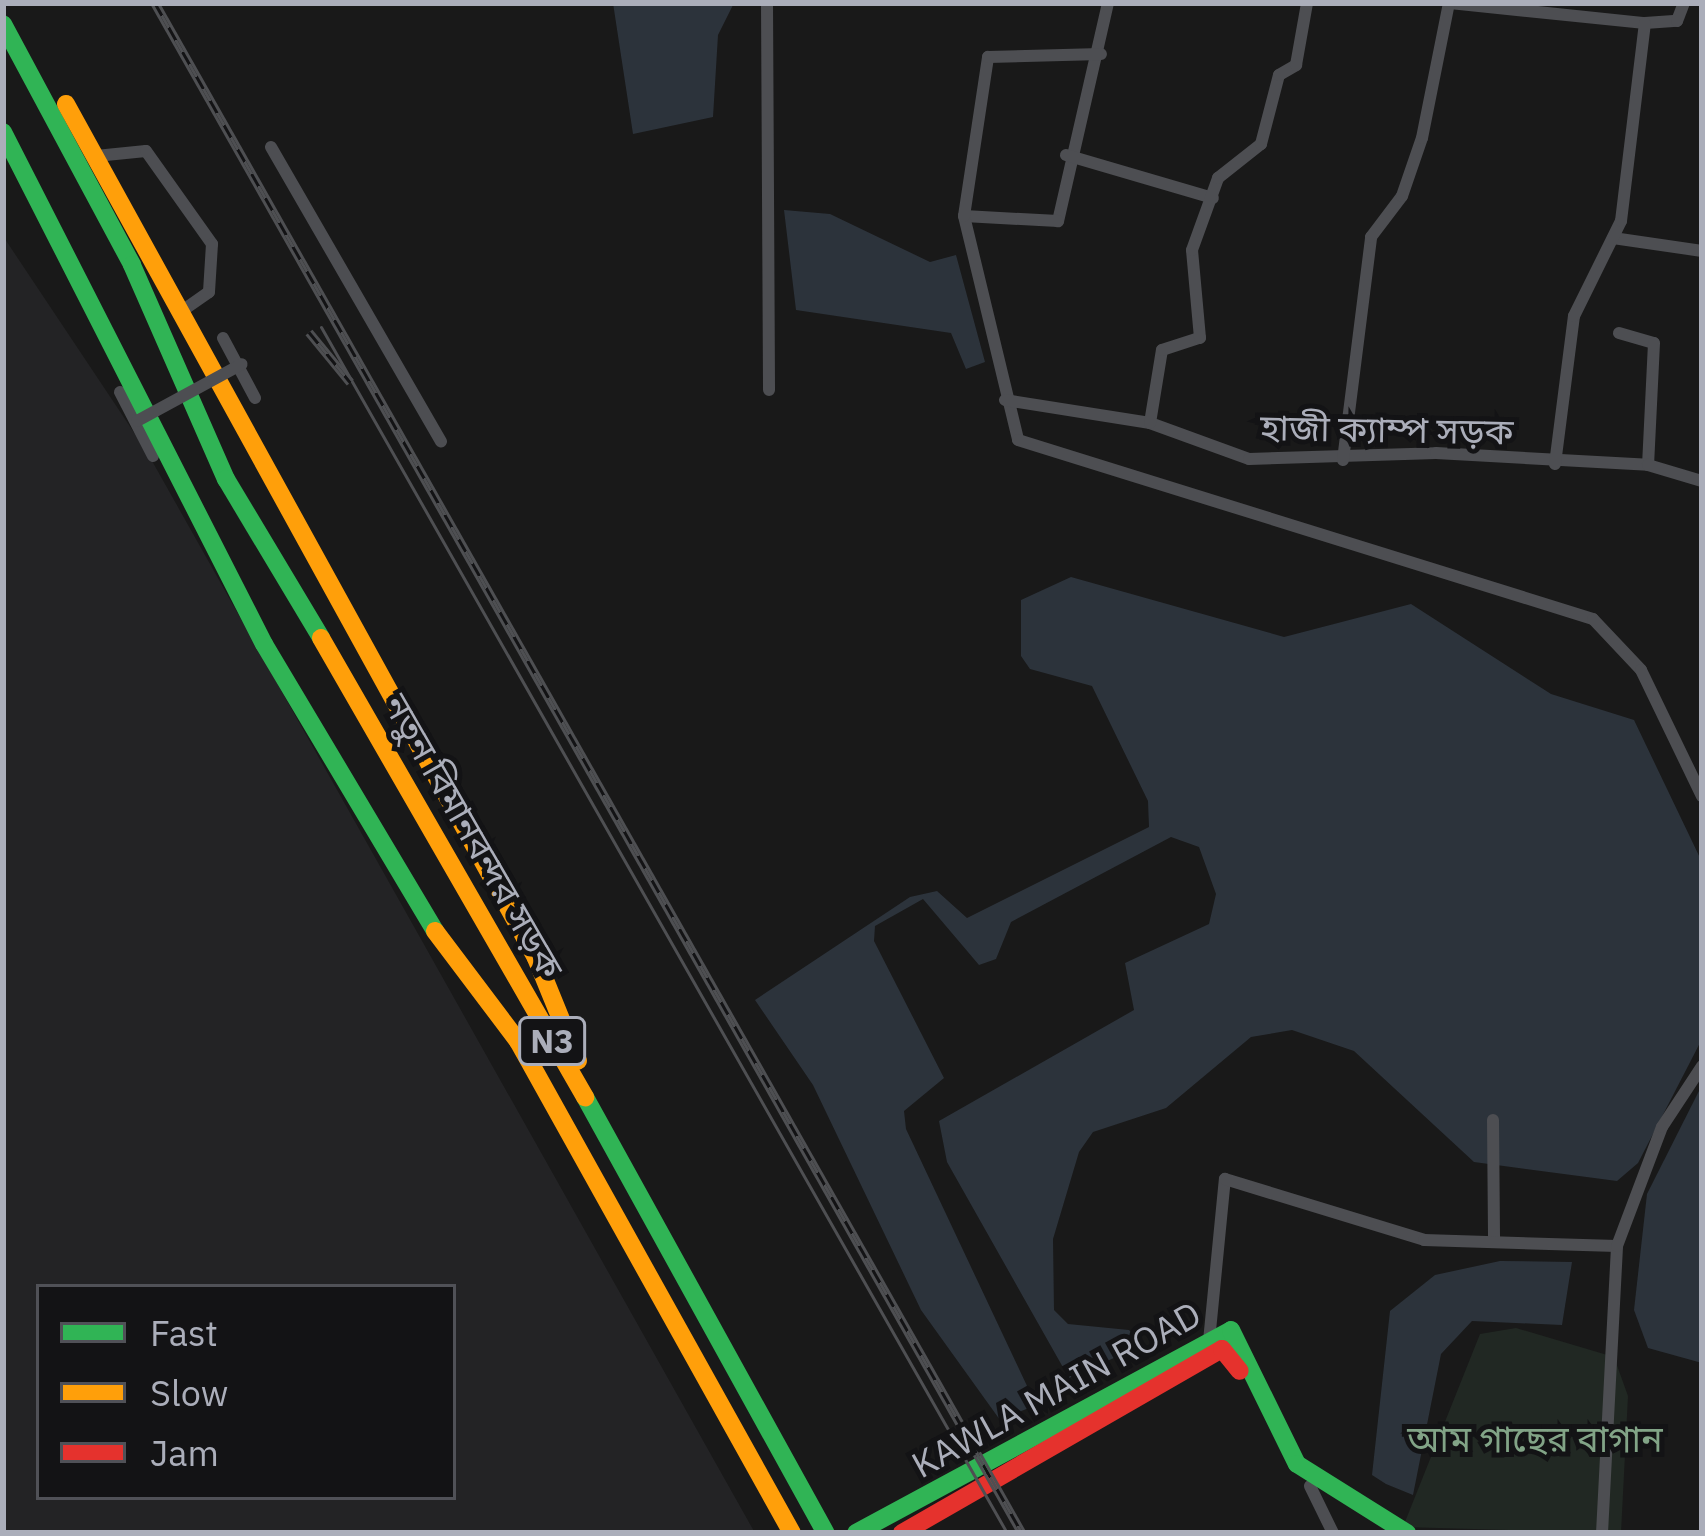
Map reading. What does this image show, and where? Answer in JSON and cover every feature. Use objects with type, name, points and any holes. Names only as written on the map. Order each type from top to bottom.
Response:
[{"type":"main road","name":"নতুন বিমানবন্দর সড়ক","points":[[8,3],[183,310],[368,660],[536,958],[588,1089]]},
{"type":"main road","name":"নতুন বিমানবন্দর সড়ক","points":[[3,25],[132,265],[203,435],[826,1533]]},
{"type":"main road","name":"নতুন বিমানবন্দর সড়ক","points":[[3,132],[264,644],[407,893],[518,1041],[792,1533]]},
{"type":"main road","name":"KAWLA MAIN ROAD","points":[[856,1533],[1231,1330],[1298,1464],[1407,1533]]},
{"type":"main road","name":"KAWLA MAIN ROAD","points":[[902,1533],[1222,1349],[1310,1486],[1381,1533]]},
{"type":"street","points":[[767,3],[769,390]]},
{"type":"street","points":[[964,216],[1058,221],[1066,155],[1101,54],[1108,3]]},
{"type":"street","points":[[1150,423],[1162,350],[1201,333],[1192,250],[1221,174],[1262,144],[1279,75],[1297,65],[1306,3]]},
{"type":"street","points":[[1343,460],[1371,237],[1402,196],[1422,138],[1449,3],[1645,23],[1677,21],[1684,3]]},
{"type":"street","points":[[1555,464],[1574,316],[1613,238],[1645,23]]},
{"type":"street","points":[[1101,54],[988,57],[964,216],[1018,440],[1034,451],[1594,619],[1641,670],[1702,796]]},
{"type":"street","points":[[271,147],[441,442]]},
{"type":"street","points":[[96,156],[146,151],[212,244],[209,292],[183,310]]},
{"type":"street","points":[[1066,155],[1213,198]]},
{"type":"street","points":[[1613,238],[1702,251]]},
{"type":"street","points":[[1619,333],[1654,343],[1648,465]]},
{"type":"street","points":[[223,338],[242,364],[255,398]]},
{"type":"street","points":[[137,422],[242,364]]},
{"type":"street","points":[[120,392],[153,456]]},
{"type":"street","name":"হাজী ক্যাম্প সড়ক","points":[[1005,400],[1150,423],[1249,459],[1648,465],[1702,481]]},
{"type":"street","points":[[1602,1533],[1617,1246],[1661,1127],[1702,1066]]},
{"type":"street","points":[[1493,1120],[1494,1242]]},
{"type":"street","points":[[1209,1341],[1215,1194],[1225,1179],[1424,1240],[1617,1246]]},
{"type":"street","points":[[1310,1486],[1333,1533]]},
{"type":"shaded area","points":[[613,3],[734,3],[718,35],[713,117],[633,134]]},
{"type":"shaded area","points":[[784,210],[830,214],[930,262],[956,255],[985,362],[966,369],[951,333],[796,310]]},
{"type":"shaded area","points":[[3,236],[147,452],[755,1533],[3,1533]]},
{"type":"shaded area","points":[[1071,577],[1284,637],[1411,604],[1551,694],[1634,720],[1702,862],[1702,1039],[1638,1163],[1617,1181],[1474,1162],[1354,1051],[1292,1030],[1251,1037],[1166,1108],[1093,1132],[1079,1152],[1053,1239],[1054,1310],[1068,1324],[1129,1330],[1143,1345],[1069,1378],[947,1162],[939,1121],[1134,1010],[1125,963],[1209,924],[1216,894],[1199,847],[1171,837],[1011,922],[996,959],[979,965],[923,899],[875,926],[874,941],[944,1078],[904,1111],[906,1129],[1036,1405],[1000,1420],[921,1310],[813,1085],[755,1000],[910,897],[937,891],[967,918],[1149,827],[1148,801],[1092,686],[1030,669],[1021,656],[1021,600]]},
{"type":"shaded area","points":[[1702,1085],[1702,1363],[1648,1348],[1634,1310],[1647,1194]]},
{"type":"shaded area","points":[[1500,1261],[1572,1262],[1562,1325],[1472,1321],[1441,1354],[1413,1495],[1386,1484],[1372,1475],[1390,1311],[1435,1275]]},
{"type":"green space","name":"আম গাছের বাগান","points":[[1516,1328],[1614,1357],[1628,1396],[1621,1533],[1403,1527],[1480,1334]]},
{"type":"tram line","points":[[321,327],[1007,1533]]},
{"type":"railway","points":[[155,3],[1022,1533]]},
{"type":"railway","points":[[309,332],[350,382]]},
{"type":"traffic: fast","points":[[3,24],[132,265],[226,479],[321,638]]},
{"type":"traffic: fast","points":[[3,132],[264,644],[435,931]]},
{"type":"traffic: fast","points":[[585,1097],[826,1533]]},
{"type":"traffic: fast","points":[[856,1533],[1231,1330],[1297,1464],[1407,1533]]},
{"type":"traffic: slow","points":[[66,104],[536,958],[578,1061]]},
{"type":"traffic: slow","points":[[321,638],[585,1097]]},
{"type":"traffic: slow","points":[[435,931],[518,1041],[792,1533]]},
{"type":"traffic: jam","points":[[902,1533],[1222,1349],[1240,1371]]}]
